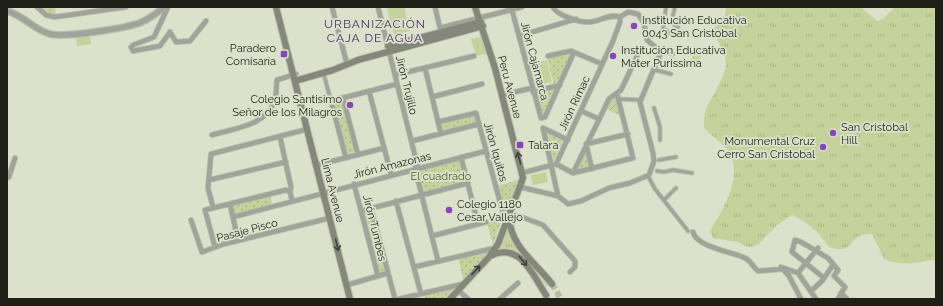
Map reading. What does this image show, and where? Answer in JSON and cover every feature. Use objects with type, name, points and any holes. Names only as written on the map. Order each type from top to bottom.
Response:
[{"type":"main road","name":"Lima Avenue","points":[[276,7],[296,79]]},
{"type":"main road","name":"Lima Avenue","points":[[279,7],[350,299]]},
{"type":"main road","name":"Peru Avenue","points":[[475,7],[481,22],[502,95],[522,172]]},
{"type":"main road","points":[[296,79],[347,64],[388,48],[481,22]]},
{"type":"main road","points":[[450,299],[495,248],[520,187],[522,172]]},
{"type":"main road","points":[[509,216],[511,231],[516,242],[552,284]]},
{"type":"main road","points":[[489,256],[500,252],[513,252],[523,261],[546,295]]},
{"type":"street","points":[[37,7],[46,15],[55,17],[126,7]]},
{"type":"street","points":[[7,11],[21,16],[49,34],[62,35],[133,25],[147,20],[166,7]]},
{"type":"street","points":[[166,7],[154,37],[133,45],[131,47],[132,51],[160,46],[170,32],[176,42],[190,41],[206,21]]},
{"type":"street","points":[[332,7],[347,64]]},
{"type":"street","name":"Jirón Trujillo","points":[[378,7],[412,141],[422,195],[438,261]]},
{"type":"street","points":[[435,7],[440,28],[481,22],[522,7]]},
{"type":"street","points":[[553,7],[556,12],[588,22],[599,19],[620,17],[628,12],[638,14],[644,23],[648,41],[661,52],[673,54]]},
{"type":"street","points":[[666,7],[663,29],[665,32],[666,30],[669,33]]},
{"type":"street","points":[[675,7],[672,20],[675,20],[673,24],[678,27]]},
{"type":"street","name":"Jirón Cajamarca","points":[[512,10],[540,117],[545,116],[560,85]]},
{"type":"street","name":"Jirón Rimac","points":[[554,165],[568,140],[602,64],[620,22],[620,17]]},
{"type":"street","points":[[519,36],[576,19]]},
{"type":"street","points":[[522,172],[554,165],[573,173],[632,160],[628,134],[618,96],[641,48]]},
{"type":"street","points":[[548,56],[571,51],[602,64]]},
{"type":"street","points":[[502,95],[560,85],[574,52]]},
{"type":"street","points":[[520,187],[558,196],[565,202],[572,203],[609,188],[624,185],[648,176],[654,161],[648,129],[640,106],[640,100],[655,70],[661,52]]},
{"type":"street","points":[[395,75],[474,56]]},
{"type":"street","points":[[425,68],[441,134]]},
{"type":"street","points":[[655,70],[671,74]]},
{"type":"street","points":[[324,75],[346,158]]},
{"type":"street","points":[[212,135],[260,121],[270,109],[275,99],[277,80],[296,79]]},
{"type":"street","points":[[331,101],[397,84]]},
{"type":"street","points":[[432,97],[482,84]]},
{"type":"street","points":[[369,91],[391,174]]},
{"type":"street","points":[[573,173],[609,99],[618,96],[640,100]]},
{"type":"street","points":[[343,98],[358,155]]},
{"type":"street","points":[[654,108],[660,127],[660,140]]},
{"type":"street","points":[[581,110],[599,119]]},
{"type":"street","name":"Jirón Iquitos","points":[[438,122],[476,113],[503,213],[509,216]]},
{"type":"street","points":[[412,141],[479,124]]},
{"type":"street","points":[[558,196],[554,165],[543,128],[568,140]]},
{"type":"street","points":[[213,207],[208,188],[211,154],[308,129]]},
{"type":"street","points":[[586,144],[628,134]]},
{"type":"street","points":[[280,137],[292,187],[290,192],[292,200]]},
{"type":"street","points":[[586,144],[592,169]]},
{"type":"street","points":[[317,165],[384,148]]},
{"type":"street","name":"Jirón Amazonas","points":[[233,217],[292,200],[486,150]]},
{"type":"street","points":[[461,157],[478,224]]},
{"type":"street","points":[[659,160],[676,157]]},
{"type":"street","points":[[8,178],[15,158]]},
{"type":"street","points":[[209,180],[286,162]]},
{"type":"street","points":[[657,171],[664,172],[674,170],[692,173]]},
{"type":"street","points":[[648,176],[653,186],[688,231]]},
{"type":"street","points":[[361,211],[468,183]]},
{"type":"street","name":"Jirón Tumbes","points":[[354,184],[378,276]]},
{"type":"street","points":[[664,200],[676,188]]},
{"type":"street","points":[[215,247],[205,210],[286,190],[290,192]]},
{"type":"street","points":[[396,202],[421,294]]},
{"type":"street","points":[[230,204],[238,240]]},
{"type":"street","points":[[371,208],[395,299]]},
{"type":"street","points":[[509,216],[519,216],[543,225],[575,261],[575,267],[570,272]]},
{"type":"street","name":"Pasaje Pisco","points":[[191,220],[201,252],[238,240],[330,218]]},
{"type":"street","points":[[432,236],[486,222]]},
{"type":"street","points":[[693,232],[697,240],[714,248],[747,259],[758,271],[783,269]]},
{"type":"street","points":[[824,278],[792,252],[795,240],[817,250],[828,258],[838,270],[834,276],[845,287],[838,299]]},
{"type":"street","points":[[414,267],[495,248]]},
{"type":"street","points":[[798,274],[817,250]]},
{"type":"street","points":[[811,291],[824,278],[833,265]]},
{"type":"street","points":[[801,299],[789,276],[781,266],[798,274],[816,299]]},
{"type":"street","points":[[346,285],[388,274]]},
{"type":"street","points":[[500,299],[518,283]]},
{"type":"street","points":[[398,299],[463,284]]},
{"type":"street","points":[[458,290],[468,299]]},
{"type":"street","points":[[842,293],[847,299]]},
{"type":"green space","points":[[41,7],[55,7],[56,14],[48,13]]},
{"type":"green space","points":[[404,7],[410,31],[394,35],[387,8]]},
{"type":"green space","points":[[726,7],[861,7],[877,21],[883,19],[895,7],[936,7],[936,259],[903,264],[884,259],[872,234],[860,236],[850,245],[842,249],[829,247],[813,228],[804,221],[792,215],[777,225],[759,244],[752,247],[745,246],[738,242],[713,238],[710,231],[725,204],[733,184],[734,174],[730,154],[722,144],[704,128],[704,116],[706,109],[722,79],[726,66],[724,55],[716,37],[715,27],[725,16]]},
{"type":"green space","points":[[90,36],[91,44],[77,46],[76,38]]},
{"type":"green space","points":[[481,37],[486,54],[476,56],[471,39]]},
{"type":"green space","points":[[693,51],[701,54],[698,68],[691,65]]},
{"type":"green space","points":[[573,53],[558,84],[554,85],[547,57]]},
{"type":"green space","points":[[547,60],[552,82],[537,86],[531,64]]},
{"type":"green space","points":[[555,87],[556,89],[543,117],[535,92]]},
{"type":"green space","points":[[616,96],[622,117],[607,109],[611,99]]},
{"type":"green space","points":[[342,102],[355,152],[347,154],[334,104]]},
{"type":"green space","points":[[474,114],[477,124],[442,132],[439,122]]},
{"type":"green space","points":[[545,131],[564,139],[553,163]]},
{"type":"green space","points":[[586,148],[591,168],[574,172]]},
{"type":"green space","name":"El cuadrado","points":[[459,158],[465,182],[422,193],[416,169]]},
{"type":"green space","points":[[450,166],[453,177],[433,182],[430,171]]},
{"type":"green space","points":[[546,172],[548,182],[533,185],[530,175]]},
{"type":"green space","points":[[518,180],[506,212],[503,210],[497,186]]},
{"type":"green space","points":[[270,196],[273,205],[233,215],[231,205]]},
{"type":"green space","points":[[371,212],[385,271],[377,273],[362,214]]},
{"type":"green space","points":[[502,219],[493,244],[487,223]]},
{"type":"green space","points":[[507,230],[518,250],[549,284],[547,287],[532,266],[520,253],[513,249],[505,248],[497,250]]},
{"type":"green space","points":[[486,251],[487,253],[463,279],[458,257]]},
{"type":"green space","points":[[451,288],[453,290],[444,299],[425,299],[424,295]]},
{"type":"tunnel","points":[[552,284],[561,299]]},
{"type":"place","name":"Institución Educativa 0043 San Cristobal","points":[[634,26]]},
{"type":"place","name":"Paradero Comisaría","points":[[284,54]]},
{"type":"place","name":"Institución Educativa Mater Purissima","points":[[613,56]]},
{"type":"place","name":"Colegio Santisimo Señor de los Milagros","points":[[350,105]]},
{"type":"place","name":"San Cristobal Hill","points":[[833,133]]},
{"type":"place","name":"Talara","points":[[520,145]]},
{"type":"place","name":"Monumental Cruz Cerro San Cristobal","points":[[823,147]]},
{"type":"place","name":"Colegio 1180 Cesar Vallejo","points":[[449,210]]},
{"type":"district","name":"URBANIZACIÓN CAJA DE AGUA","points":[[375,31]]}]
